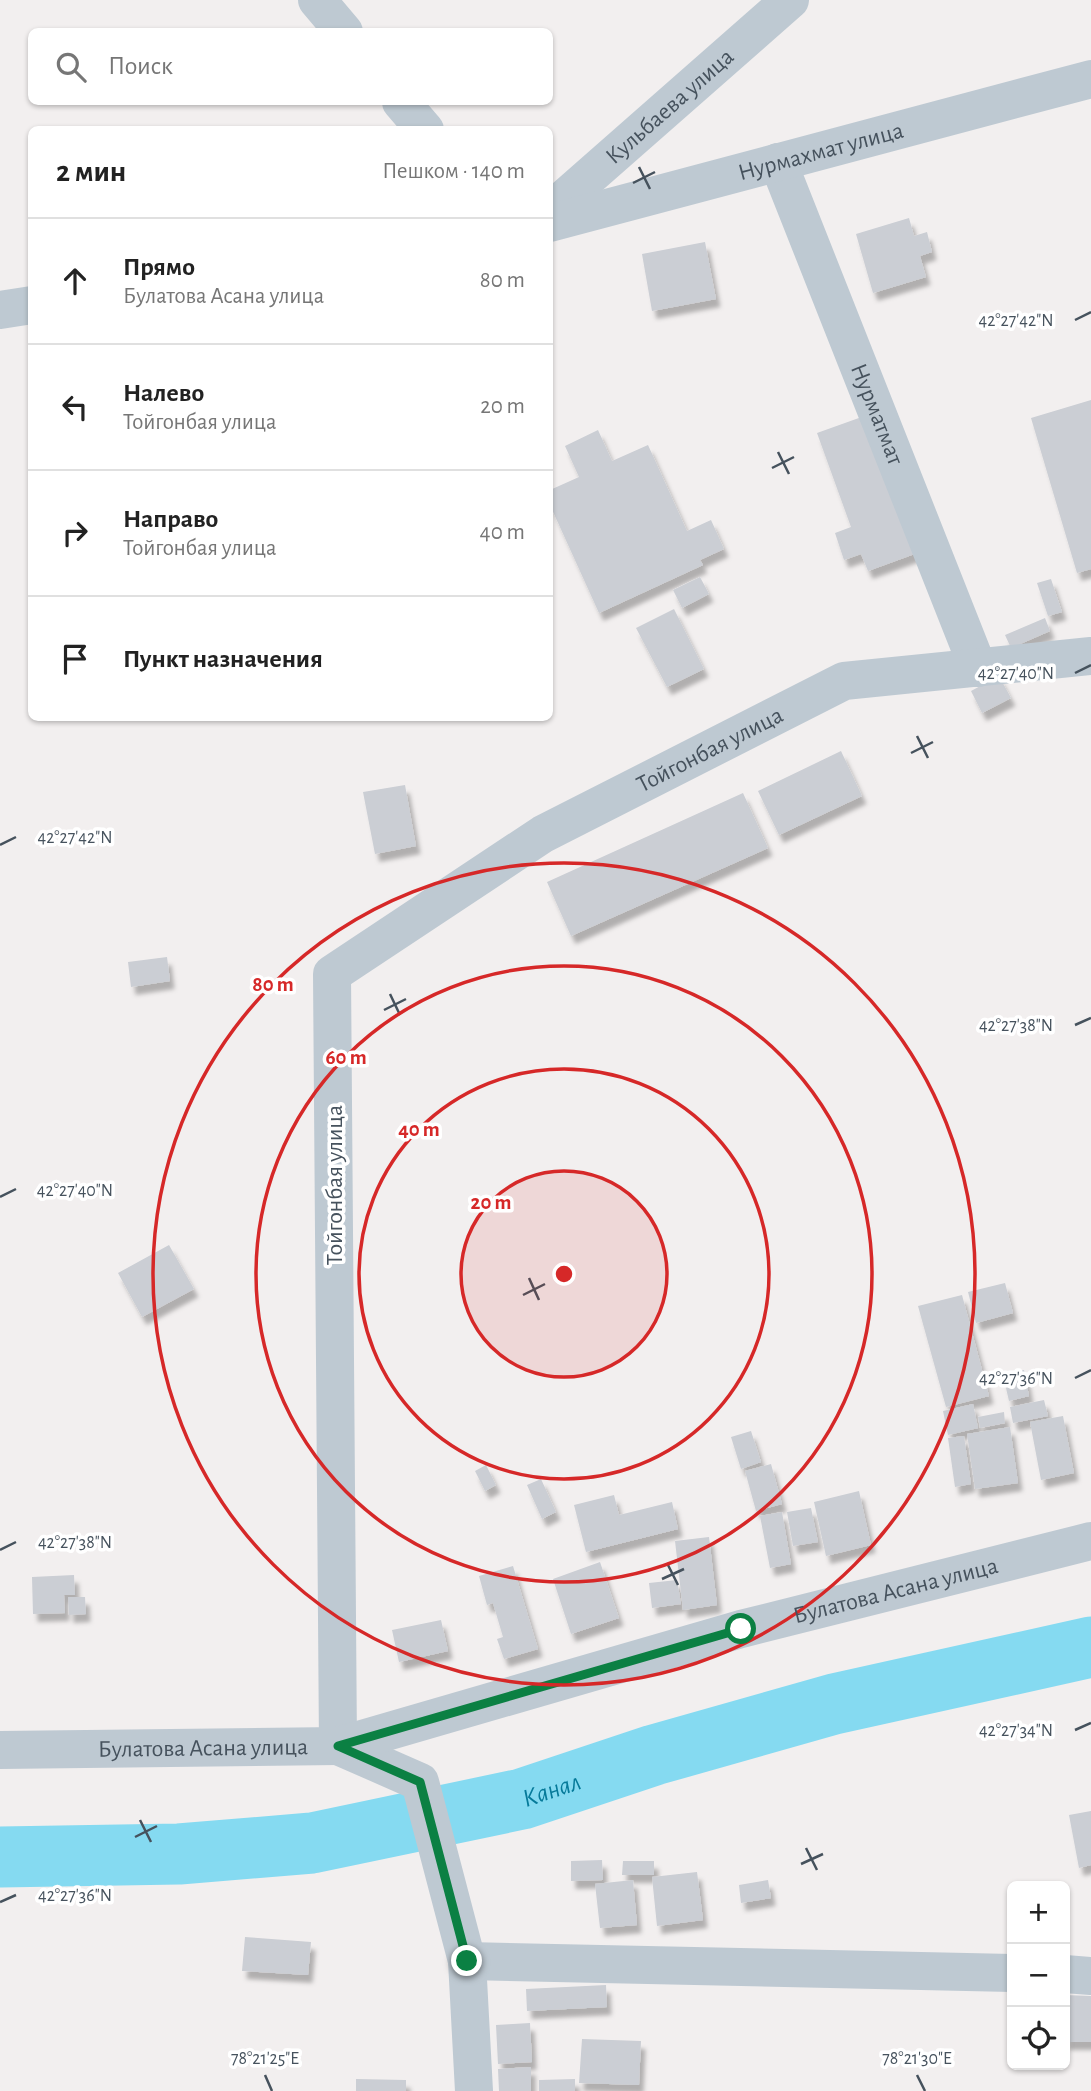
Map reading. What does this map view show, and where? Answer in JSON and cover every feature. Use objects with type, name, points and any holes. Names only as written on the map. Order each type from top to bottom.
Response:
[{"type":"street","points":[[317,0],[341,28]]},
{"type":"street","name":"Кульбаева улица","points":[[553,208],[790,0]]},
{"type":"street","name":"Нурмахмат улица","points":[[553,222],[1091,79]]},
{"type":"street","points":[[404,105],[422,126]]},
{"type":"street","name":"Нурматмат","points":[[778,162],[978,667]]},
{"type":"street","points":[[0,310],[28,306]]},
{"type":"street","name":"Тойгонбая улица","points":[[338,1746],[332,974],[543,834],[844,681],[1091,656]]},
{"type":"street","name":"Булатова Асана улица","points":[[0,1751],[338,1746],[741,1629],[1091,1541]]},
{"type":"street","points":[[338,1746],[420,1782],[467,1961],[474,2091]]},
{"type":"street","points":[[467,1961],[1007,1973]]},
{"type":"street","points":[[1070,1974],[1091,1976]]},
{"type":"building","points":[[909,218],[914,236],[927,232],[932,252],[920,256],[926,277],[873,293],[856,234]]},
{"type":"building","points":[[705,242],[716,299],[652,311],[642,254]]},
{"type":"building","points":[[1091,400],[1091,569],[1077,573],[1031,418]]},
{"type":"building","points":[[870,414],[920,552],[868,571],[861,554],[844,560],[835,533],[851,527],[817,433]]},
{"type":"building","points":[[598,430],[612,461],[648,445],[687,531],[711,520],[724,549],[700,560],[703,565],[599,613],[553,512],[553,489],[579,477],[565,446]]},
{"type":"building","points":[[700,577],[709,594],[682,608],[673,590]]},
{"type":"building","points":[[1051,579],[1062,612],[1048,616],[1037,583]]},
{"type":"building","points":[[674,609],[704,669],[667,687],[636,628]]},
{"type":"building","points":[[1045,618],[1050,631],[1011,648],[1005,635]]},
{"type":"building","points":[[999,676],[1011,698],[982,713],[971,691]]},
{"type":"building","points":[[841,751],[862,796],[779,835],[758,791]]},
{"type":"building","points":[[405,785],[416,846],[375,854],[363,792]]},
{"type":"building","points":[[743,793],[768,848],[571,936],[547,882]]},
{"type":"building","points":[[167,957],[170,981],[131,987],[128,962]]},
{"type":"building","points":[[169,1245],[194,1289],[142,1317],[118,1273]]},
{"type":"building","points":[[1005,1283],[1013,1313],[976,1323],[968,1292]]},
{"type":"building","points":[[962,1295],[989,1396],[946,1407],[918,1306]]},
{"type":"building","points":[[1024,1370],[1029,1396],[1009,1401],[1003,1375]]},
{"type":"building","points":[[1044,1400],[1048,1416],[1013,1423],[1010,1407]]},
{"type":"building","points":[[973,1404],[978,1428],[948,1435],[943,1411]]},
{"type":"building","points":[[1004,1412],[1005,1423],[980,1428],[978,1417]]},
{"type":"building","points":[[1063,1416],[1074,1473],[1041,1480],[1030,1422]]},
{"type":"building","points":[[1010,1427],[1018,1483],[975,1489],[967,1434]]},
{"type":"building","points":[[751,1431],[761,1462],[741,1469],[731,1437]]},
{"type":"building","points":[[964,1436],[971,1484],[955,1487],[948,1438]]},
{"type":"building","points":[[771,1464],[782,1504],[756,1511],[745,1471]]},
{"type":"building","points":[[486,1465],[496,1485],[485,1491],[475,1471]]},
{"type":"building","points":[[541,1479],[556,1512],[542,1519],[527,1485]]},
{"type":"building","points":[[859,1491],[871,1545],[826,1556],[814,1502]]},
{"type":"building","points":[[614,1495],[619,1515],[672,1502],[678,1529],[586,1552],[574,1505]]},
{"type":"building","points":[[811,1508],[818,1542],[793,1546],[787,1512]]},
{"type":"building","points":[[782,1512],[791,1564],[770,1568],[760,1516]]},
{"type":"building","points":[[709,1537],[717,1605],[683,1610],[675,1541]]},
{"type":"building","points":[[600,1562],[619,1618],[571,1634],[553,1579]]},
{"type":"building","points":[[513,1566],[538,1649],[504,1659],[497,1639],[503,1637],[493,1603],[487,1605],[479,1576]]},
{"type":"building","points":[[74,1575],[75,1595],[64,1595],[65,1613],[33,1614],[32,1577]]},
{"type":"building","points":[[677,1580],[681,1604],[652,1608],[649,1583]]},
{"type":"building","points":[[68,1597],[85,1597],[86,1614],[69,1615]]},
{"type":"building","points":[[441,1620],[448,1651],[399,1662],[392,1630]]},
{"type":"building","points":[[1091,1811],[1091,1865],[1079,1868],[1069,1815]]},
{"type":"building","points":[[602,1860],[603,1880],[571,1881],[571,1861]]},
{"type":"building","points":[[623,1861],[654,1861],[654,1875],[622,1875]]},
{"type":"building","points":[[697,1872],[703,1920],[657,1926],[652,1877]]},
{"type":"building","points":[[633,1880],[637,1925],[600,1928],[595,1884]]},
{"type":"building","points":[[768,1880],[771,1898],[741,1903],[739,1885]]},
{"type":"building","points":[[245,1937],[311,1942],[308,1975],[242,1971]]},
{"type":"building","points":[[606,1985],[607,2007],[527,2011],[526,1989]]},
{"type":"building","points":[[1070,1995],[1091,1996],[1091,2042],[1070,2042]]},
{"type":"building","points":[[530,2023],[532,2062],[498,2064],[496,2025]]},
{"type":"building","points":[[582,2039],[641,2041],[639,2085],[579,2083]]},
{"type":"building","points":[[531,2067],[531,2091],[499,2091],[498,2069]]},
{"type":"building","points":[[356,2079],[406,2080],[406,2091],[356,2091]]},
{"type":"building","points":[[575,2079],[575,2091],[539,2091],[539,2080]]},
{"type":"waterway","name":"Канал","points":[[0,1857],[179,1854],[312,1843],[522,1799],[654,1755],[834,1704],[1091,1647]]},
{"type":"route","points":[[467,1961],[420,1782],[338,1746],[741,1629]]}]
